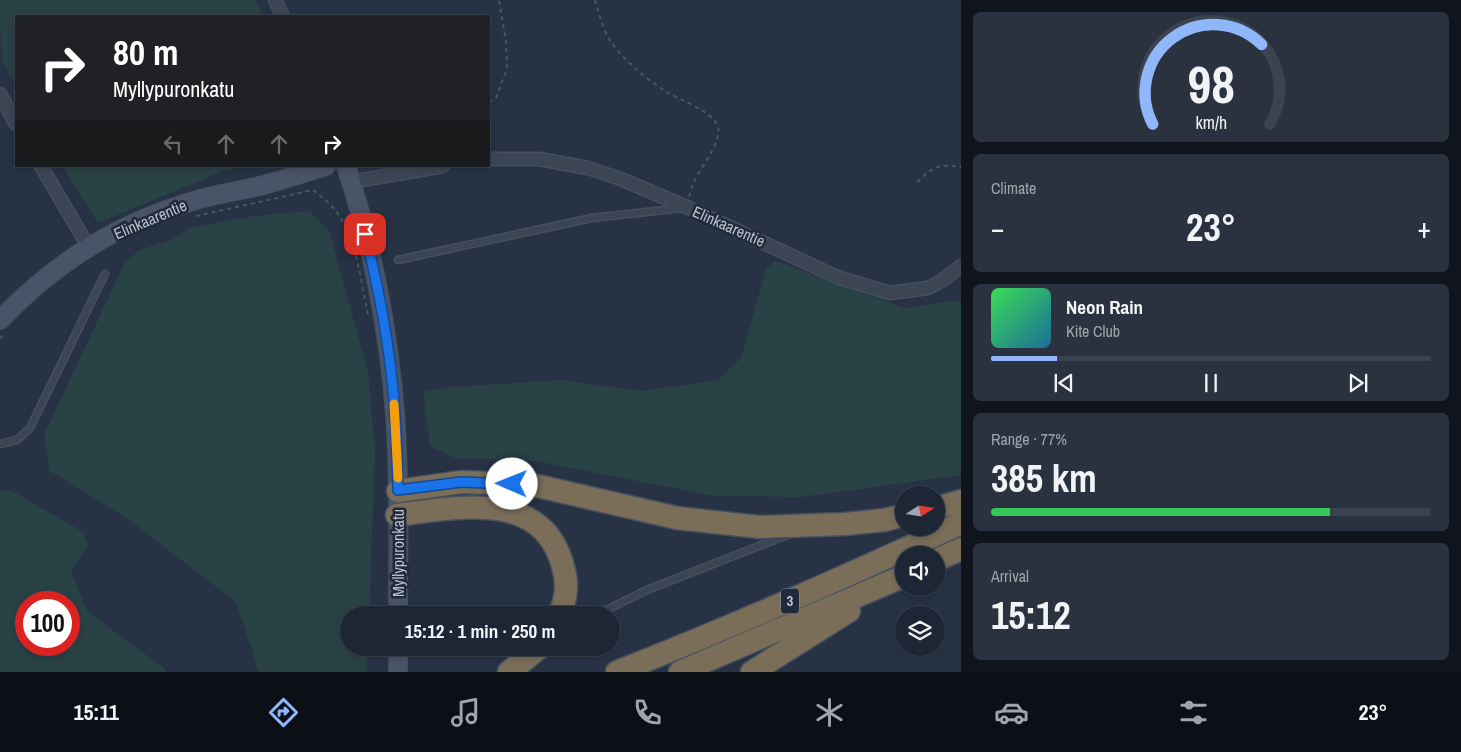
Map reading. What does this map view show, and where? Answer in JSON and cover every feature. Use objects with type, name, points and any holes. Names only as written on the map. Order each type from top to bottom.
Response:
[{"type":"highway","points":[[398,490],[461,482],[529,484],[677,518],[759,527],[814,526],[895,518]]},
{"type":"highway","points":[[945,505],[961,501]]},
{"type":"highway","points":[[398,515],[467,507],[492,507],[526,518],[541,528],[553,541],[560,554],[566,584],[566,600],[564,606]]},
{"type":"highway","name":"3","points":[[617,672],[698,640],[848,576],[961,524]]},
{"type":"highway","points":[[945,556],[961,548]]},
{"type":"highway","name":"3","points":[[680,672],[895,580]]},
{"type":"highway","points":[[752,672],[895,581]]},
{"type":"highway","points":[[509,672],[529,656]]},
{"type":"street","points":[[275,0],[282,15]]},
{"type":"street","points":[[0,94],[15,122]]},
{"type":"street","name":"Elinkaarentie","points":[[490,159],[539,159],[588,168],[687,207],[837,277],[890,293],[928,288],[943,280],[961,266]]},
{"type":"street","points":[[42,167],[88,246]]},
{"type":"street","name":"Elinkaarentie","points":[[5,324],[42,280],[88,246],[165,210],[230,191],[265,185],[323,167]]},
{"type":"street","points":[[349,174],[431,167]]},
{"type":"street","name":"Myllypuronkatu","points":[[349,174],[374,269],[390,362],[395,415],[398,490],[398,606]]},
{"type":"street","points":[[398,656],[398,672]]},
{"type":"lane","points":[[398,260],[592,218],[687,207]]},
{"type":"lane","points":[[0,444],[17,440],[30,428],[105,274]]},
{"type":"lane","points":[[614,606],[647,590],[814,526]]},
{"type":"path","points":[[490,101],[496,98],[507,69],[506,42],[499,0]]},
{"type":"path","points":[[595,0],[600,18],[613,45],[626,59],[666,92],[695,107],[712,119],[718,126],[718,138],[694,182],[687,207]]},
{"type":"path","points":[[917,182],[941,165],[961,167]]},
{"type":"path","points":[[192,216],[313,190],[338,214],[350,239],[369,318]]},
{"type":"path","points":[[0,339],[5,324]]},
{"type":"green space","points":[[0,0],[255,0],[262,15],[15,15],[15,84],[4,64],[0,31]]},
{"type":"green space","points":[[64,167],[238,167],[221,172],[98,223]]},
{"type":"green space","points":[[309,211],[329,231],[368,372],[375,452],[369,606],[340,606],[340,656],[367,656],[366,672],[259,672],[236,602],[128,519],[50,471],[44,435],[125,262],[140,250],[173,239],[192,227],[254,216]]},
{"type":"green space","points":[[775,261],[905,308],[961,300],[961,475],[801,497],[715,496],[535,461],[455,458],[430,446],[423,392],[452,387],[562,380],[642,391],[718,380],[741,358],[766,269]]},
{"type":"green space","points":[[0,491],[12,491],[83,532],[88,545],[71,572],[79,591],[15,591],[15,656],[80,656],[80,594],[87,611],[165,669],[166,672],[0,672]]},
{"type":"slow traffic","points":[[394,404],[398,478]]},
{"type":"route","points":[[365,234],[374,269],[390,362],[395,415],[398,490],[461,482],[512,484]]}]
